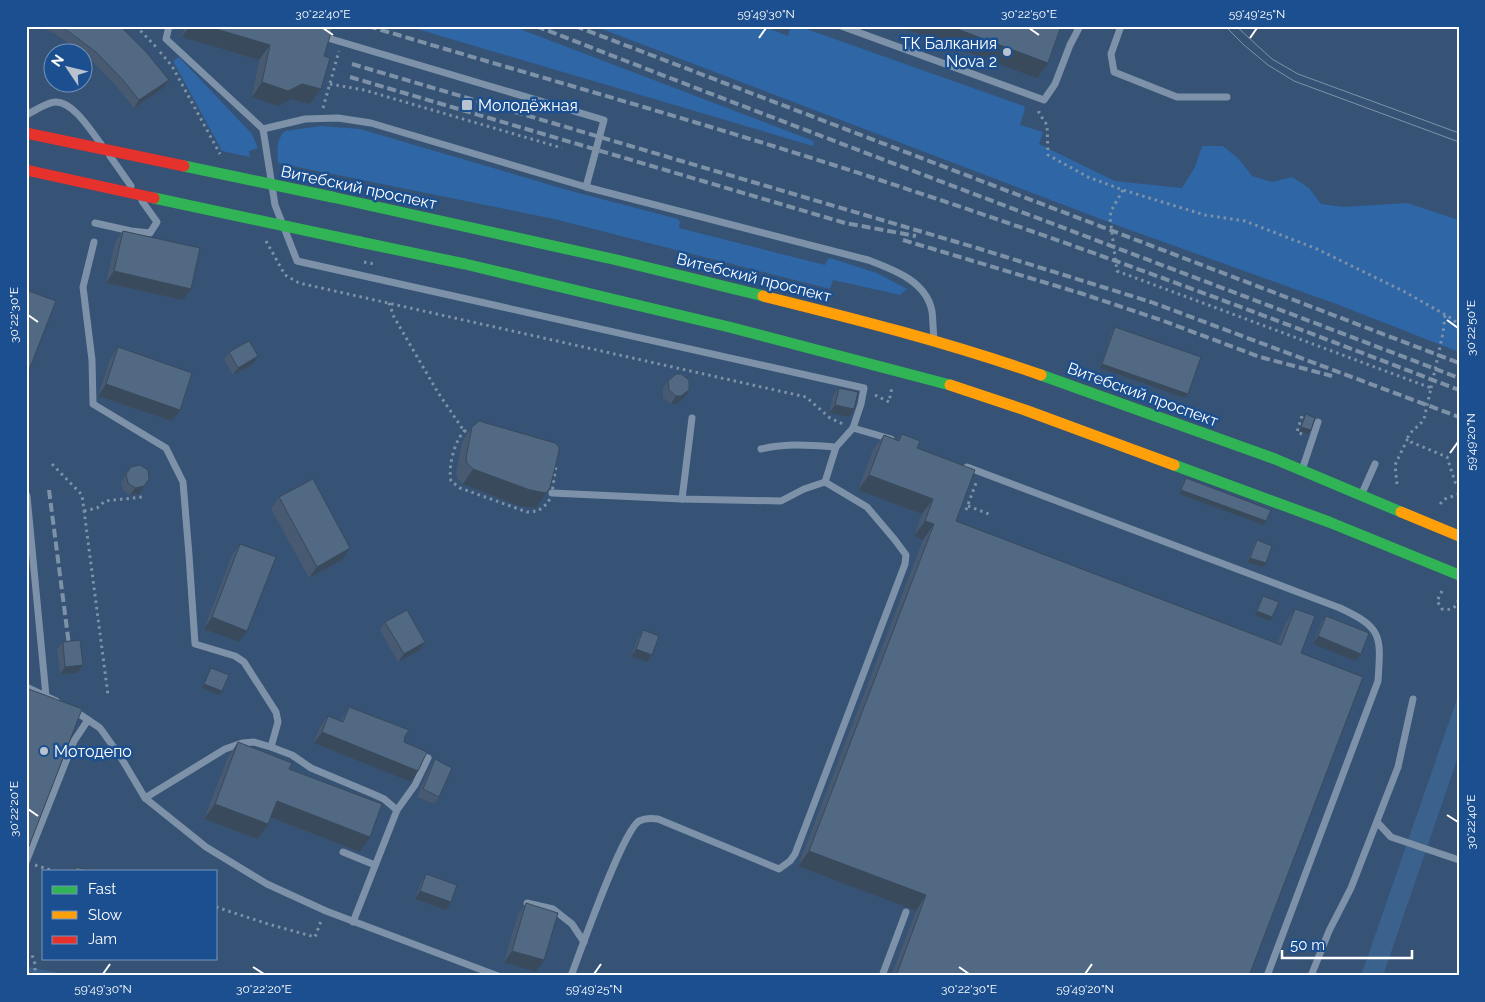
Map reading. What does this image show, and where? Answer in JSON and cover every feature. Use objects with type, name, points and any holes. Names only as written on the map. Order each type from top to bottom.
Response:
[{"type":"main road","name":"Витебский проспект","points":[[26,133],[332,197],[645,267],[839,315],[1037,374],[1302,470],[1455,534]]},
{"type":"main road","points":[[26,170],[465,264],[729,327],[901,371],[960,388],[1024,410],[1329,522],[1453,572]]},
{"type":"lane","points":[[169,26],[166,39],[263,129],[275,205],[297,262],[864,388],[853,428],[836,446],[825,482]]},
{"type":"lane","points":[[841,26],[1044,100],[1055,84],[1070,45],[1080,26]]},
{"type":"lane","points":[[1121,26],[1111,54],[1114,72],[1177,97],[1227,97]]},
{"type":"lane","points":[[315,34],[604,120],[586,187]]},
{"type":"lane","points":[[26,115],[54,102],[68,105],[91,131],[157,222],[150,233],[95,223]]},
{"type":"lane","points":[[263,129],[305,119],[320,118],[338,118],[371,123],[586,187],[868,260],[914,282],[923,291],[932,312],[934,342]]},
{"type":"lane","points":[[94,242],[83,287],[92,360],[93,404],[166,448],[183,482],[195,644],[235,656],[244,662],[276,712],[278,722],[271,746]]},
{"type":"lane","points":[[682,499],[692,418]]},
{"type":"lane","points":[[1302,470],[1318,422]]},
{"type":"lane","points":[[853,428],[896,441]]},
{"type":"lane","points":[[761,449],[795,444],[836,446]]},
{"type":"lane","points":[[1362,494],[1375,464]]},
{"type":"lane","points":[[961,465],[1340,608],[1369,624],[1377,635],[1380,648],[1378,681],[1267,976]]},
{"type":"lane","points":[[552,493],[781,501],[804,489],[825,482],[867,506],[896,540],[906,555],[905,564],[790,861],[779,869],[658,818],[647,818],[638,822],[629,833],[620,852],[571,976]]},
{"type":"lane","points":[[27,496],[46,696]]},
{"type":"lane","points":[[26,687],[46,696],[100,728],[146,798],[206,846],[267,884],[353,922],[498,976]]},
{"type":"lane","points":[[1311,976],[1329,930],[1351,888],[1398,767],[1413,699]]},
{"type":"lane","points":[[26,862],[74,741],[88,720]]},
{"type":"lane","points":[[146,798],[225,749],[242,743],[254,742],[271,746],[292,756],[310,768],[374,794],[384,799],[397,810]]},
{"type":"lane","points":[[353,922],[397,810],[415,785],[428,758],[411,751]]},
{"type":"lane","points":[[1377,822],[1391,837],[1459,860]]},
{"type":"lane","points":[[344,852],[375,864]]},
{"type":"lane","points":[[527,903],[553,909],[572,924],[584,942]]},
{"type":"lane","points":[[882,976],[906,912]]},
{"type":"path","points":[[320,118],[341,42]]},
{"type":"path","points":[[330,84],[364,90],[562,148]]},
{"type":"path","points":[[1047,125],[1048,155],[1088,177],[1204,215],[1246,222],[1317,249],[1405,292],[1459,325]]},
{"type":"path","points":[[1123,190],[1111,211],[1110,218],[1117,271],[1431,388]]},
{"type":"path","points":[[389,303],[394,317],[432,383],[464,431]]},
{"type":"path","points":[[1397,484],[1395,465],[1408,437],[1424,419],[1444,333],[1445,315]]},
{"type":"path","points":[[889,402],[892,390]]},
{"type":"path","points":[[464,431],[473,431],[548,453],[556,465],[552,493],[548,503],[538,511],[527,512],[460,488],[451,481],[449,472],[458,438],[464,431]]},
{"type":"path","points":[[1408,437],[1410,442],[1447,457],[1455,482],[1459,486]]},
{"type":"path","points":[[52,464],[82,495],[108,695]]},
{"type":"path","points":[[980,472],[967,508],[989,514]]},
{"type":"path","points":[[1440,504],[1445,499],[1459,494]]},
{"type":"path","points":[[84,511],[97,508],[105,501],[142,497]]},
{"type":"path","points":[[1442,590],[1437,602],[1442,609],[1454,608],[1458,604],[1459,596]]},
{"type":"path","points":[[26,862],[51,870]]},
{"type":"path","points":[[218,908],[315,937],[326,911]]},
{"type":"path","points":[[26,954],[32,955],[35,964],[35,976]]},
{"type":"shaded area","points":[[407,26],[512,26],[814,141],[813,146]]},
{"type":"shaded area","points":[[594,26],[763,26],[788,36],[791,26],[798,26],[1024,106],[1025,109],[1020,125],[1043,132],[1039,144],[1115,181],[1182,188],[1195,167],[1202,146],[1223,146],[1239,159],[1252,176],[1272,182],[1292,177],[1309,188],[1321,204],[1343,207],[1407,203],[1459,220],[1459,352],[1339,305],[1119,226]]},
{"type":"shaded area","points":[[179,57],[252,134],[258,148],[249,151],[250,157],[222,151],[173,61]]},
{"type":"shaded area","points":[[321,126],[360,129],[571,191],[678,219],[680,222],[679,228],[825,265],[830,258],[877,273],[907,289],[900,295],[833,280],[830,289],[554,219],[278,163],[277,150],[282,134],[285,131]]},
{"type":"shaded area","points":[[1459,693],[1459,754],[1383,976],[1361,976]]},
{"type":"building","points":[[61,26],[120,26],[147,53],[169,80],[139,100],[122,79],[92,49],[92,42],[83,42]]},
{"type":"building","points":[[206,26],[333,26],[324,56],[330,58],[321,89],[302,84],[288,91],[262,82],[270,45]]},
{"type":"building","points":[[949,26],[1061,26],[1048,63]]},
{"type":"building","points":[[123,231],[200,248],[191,289],[114,271]]},
{"type":"building","points":[[26,290],[56,301],[27,375],[26,375]]},
{"type":"building","points":[[1115,327],[1201,357],[1188,394],[1102,364]]},
{"type":"building","points":[[249,341],[258,356],[238,368],[229,352]]},
{"type":"building","points":[[118,347],[192,373],[180,410],[106,384]]},
{"type":"building","points":[[676,374],[681,374],[689,380],[689,390],[681,396],[676,396],[669,390],[668,381]]},
{"type":"building","points":[[839,388],[858,392],[854,409],[835,405]]},
{"type":"building","points":[[1306,414],[1315,418],[1311,430],[1301,427]]},
{"type":"building","points":[[479,421],[555,443],[559,447],[550,488],[546,493],[530,490],[473,469],[467,463],[466,458],[472,427]]},
{"type":"building","points":[[902,434],[920,441],[917,448],[975,470],[956,521],[1281,645],[1295,609],[1315,616],[1301,653],[1363,677],[1249,976],[896,976],[926,895],[809,851],[934,524],[925,521],[933,499],[869,475],[884,435],[899,441]]},
{"type":"building","points":[[140,465],[148,470],[149,479],[144,486],[135,488],[128,483],[126,474],[131,467]]},
{"type":"building","points":[[1186,478],[1271,510],[1266,521],[1181,490]]},
{"type":"building","points":[[313,479],[350,548],[317,567],[279,497]]},
{"type":"building","points":[[1257,540],[1272,546],[1266,563],[1250,558]]},
{"type":"building","points":[[240,544],[276,557],[247,631],[212,617]]},
{"type":"building","points":[[1263,596],[1279,602],[1272,617],[1257,611]]},
{"type":"building","points":[[407,610],[425,642],[404,654],[385,622]]},
{"type":"building","points":[[1326,616],[1369,633],[1361,654],[1318,636]]},
{"type":"building","points":[[643,630],[659,636],[652,655],[636,649]]},
{"type":"building","points":[[80,640],[83,665],[65,667],[63,642]]},
{"type":"building","points":[[211,668],[229,675],[222,691],[204,684]]},
{"type":"building","name":"Мотодепо","points":[[26,688],[82,709],[26,854]]},
{"type":"building","points":[[349,707],[409,730],[404,742],[427,752],[418,771],[322,732],[328,716],[343,722]]},
{"type":"building","points":[[238,742],[292,763],[289,769],[382,804],[370,837],[277,801],[268,824],[215,804]]},
{"type":"building","points":[[435,759],[452,768],[439,797],[423,789]]},
{"type":"building","points":[[76,867],[88,870],[75,870]]},
{"type":"building","points":[[426,874],[457,885],[451,902],[420,891]]},
{"type":"building","points":[[526,903],[558,913],[544,960],[512,951]]},
{"type":"waterway","points":[[26,969],[62,976]]},
{"type":"tram line","points":[[1225,26],[1268,65],[1294,81],[1459,142]]},
{"type":"tram line","points":[[1236,26],[1272,59],[1298,74],[1459,133]]},
{"type":"railway","points":[[368,26],[711,127],[916,192],[1121,263],[1459,390]]},
{"type":"railway","points":[[536,26],[1459,378]]},
{"type":"railway","points":[[575,26],[1459,363]]},
{"type":"railway","points":[[352,64],[977,248],[1151,302],[1459,417]]},
{"type":"railway","points":[[350,77],[845,223],[916,236]]},
{"type":"railway","points":[[903,240],[1080,293],[1161,320],[1260,357],[1332,376]]},
{"type":"railway","points":[[49,490],[69,645]]},
{"type":"traffic: fast","points":[[184,166],[332,197]]},
{"type":"traffic: fast","points":[[332,197],[617,260],[763,296]]},
{"type":"traffic: fast","points":[[154,198],[360,242]]},
{"type":"traffic: fast","points":[[360,242],[465,264],[729,327],[950,385]]},
{"type":"traffic: fast","points":[[1041,375],[1275,459],[1401,512]]},
{"type":"traffic: fast","points":[[1174,465],[1329,522],[1459,575]]},
{"type":"traffic: slow","points":[[763,296],[938,342],[1041,375]]},
{"type":"traffic: slow","points":[[950,385],[1025,410],[1174,465]]},
{"type":"traffic: slow","points":[[1401,512],[1459,536]]},
{"type":"traffic: jam","points":[[26,133],[184,166]]},
{"type":"traffic: jam","points":[[26,170],[154,198]]},
{"type":"place","name":"ТК Балкания Nova 2","points":[[1007,52]]},
{"type":"place","name":"Молодёжная","points":[[467,105]]},
{"type":"place","name":"Мотодепо","points":[[44,751]]}]
